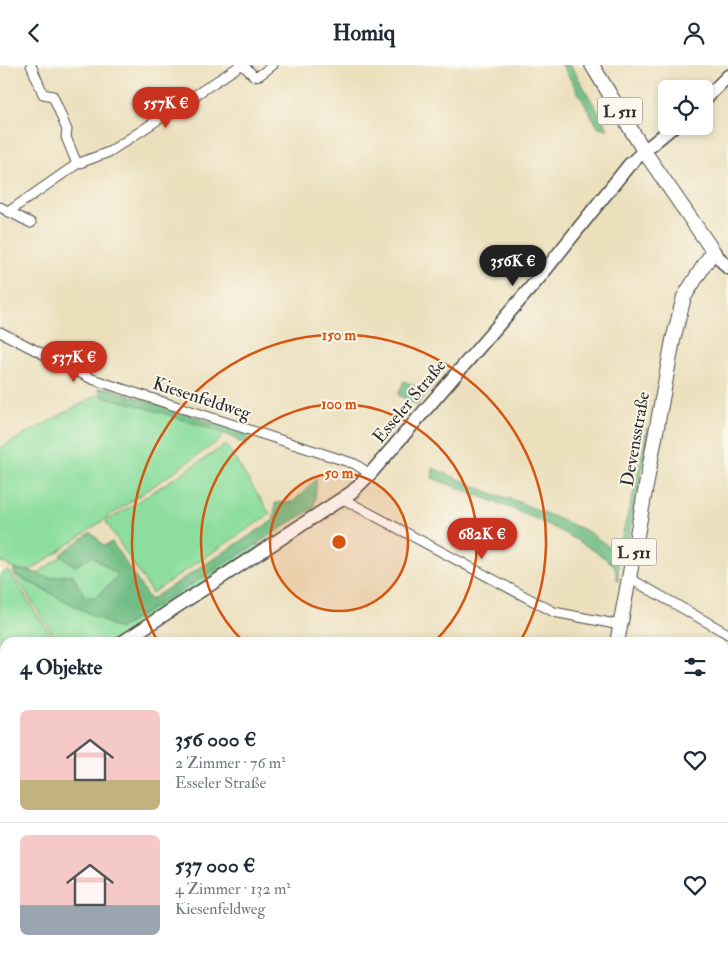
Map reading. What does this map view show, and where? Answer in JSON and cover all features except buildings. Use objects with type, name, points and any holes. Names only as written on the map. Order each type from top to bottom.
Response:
[{"type":"main road","name":"L 511","points":[[592,65],[644,151],[713,251]]},
{"type":"main road","points":[[713,91],[728,76]]},
{"type":"main road","name":"Esseler Straße","points":[[129,637],[343,499],[370,474],[539,279],[629,165],[663,135]]},
{"type":"main road","points":[[713,251],[728,268]]},
{"type":"main road","name":"Devensstraße","points":[[617,637],[673,340],[684,297],[713,251]]},
{"type":"street","points":[[31,65],[43,94],[53,96],[67,130],[66,137],[77,164]]},
{"type":"street","points":[[4,209],[77,164],[110,153],[242,65],[254,76],[260,75],[273,65]]},
{"type":"street","points":[[4,209],[31,223]]},
{"type":"street","name":"Kiesenfeldweg","points":[[0,332],[92,379],[355,464],[370,474]]},
{"type":"street","points":[[343,499],[554,612],[620,625]]},
{"type":"street","points":[[629,578],[728,635]]},
{"type":"green space","points":[[562,65],[571,65],[608,129],[598,127]]},
{"type":"green space","points":[[404,381],[428,391],[417,405],[398,395]]},
{"type":"green space","points":[[98,388],[109,388],[250,435],[245,446],[218,431],[147,408],[104,397]]},
{"type":"green space","points":[[99,394],[104,397],[131,402],[224,432],[220,440],[30,571],[14,569],[0,561],[0,448]]},
{"type":"green space","points":[[647,428],[650,432],[626,551],[619,547],[636,483]]},
{"type":"green space","points":[[226,445],[270,514],[152,593],[106,522]]},
{"type":"green space","points":[[433,468],[587,531],[608,546],[619,547],[618,582],[614,565],[572,537],[503,505],[432,478]]},
{"type":"green space","points":[[317,478],[314,508],[119,629],[14,574],[14,569],[30,571],[49,578],[72,574],[85,597],[96,597],[119,576],[92,556],[75,566],[60,555],[91,532],[104,546],[112,542],[150,600],[274,520],[275,503],[293,502]]},
{"type":"green space","points":[[258,543],[259,547],[120,637],[55,637],[14,574],[119,629]]},
{"type":"green space","points":[[62,556],[75,566],[92,556],[120,576],[96,597],[85,597],[72,574],[49,578],[37,574]]},
{"type":"green space","points":[[8,570],[52,637],[0,637],[0,575]]}]
